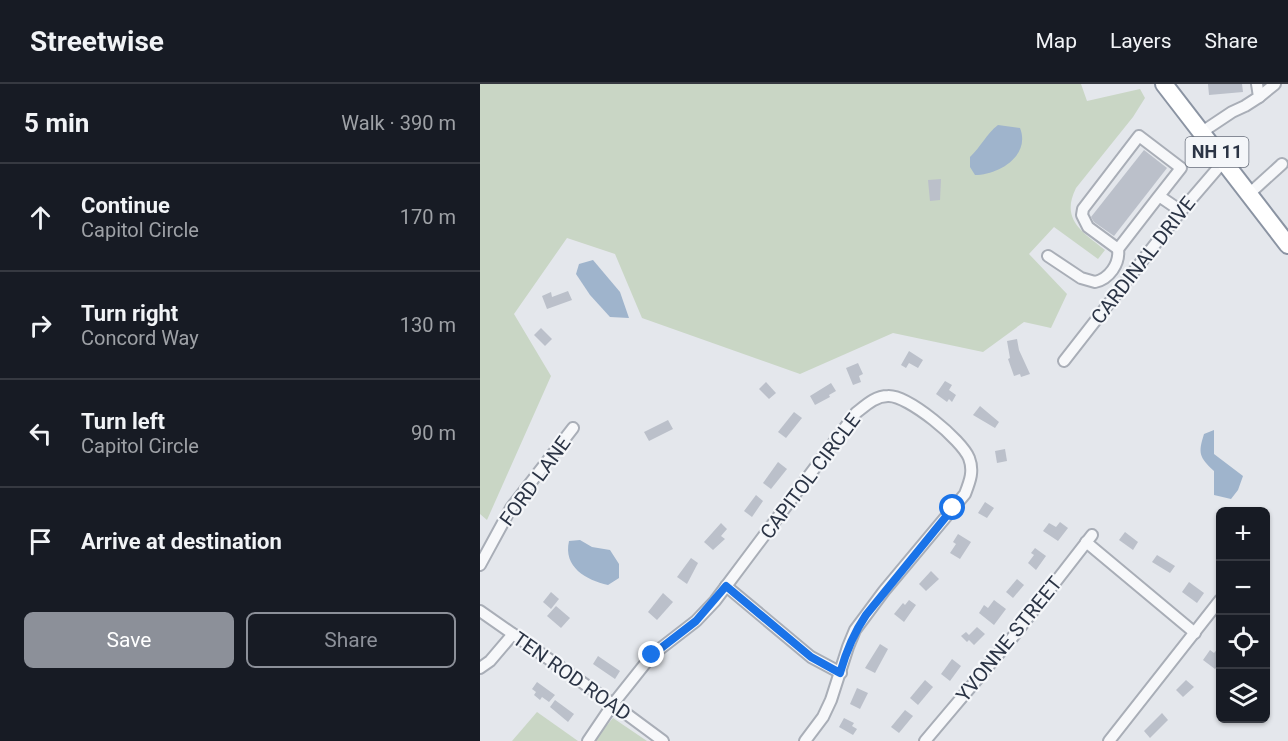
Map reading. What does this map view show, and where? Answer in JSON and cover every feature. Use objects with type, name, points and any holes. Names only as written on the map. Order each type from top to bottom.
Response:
[{"type":"highway","name":"NH 11","points":[[1164,84],[1288,245]]},
{"type":"street","points":[[1257,84],[1259,97]]},
{"type":"street","points":[[1202,132],[1259,97],[1275,84]]},
{"type":"street","points":[[1048,256],[1081,278],[1095,282],[1107,277],[1117,262],[1118,249],[1181,168],[1139,136],[1083,209],[1082,215],[1088,227],[1118,249]]},
{"type":"street","name":"CARDINAL DRIVE","points":[[1064,361],[1181,211],[1224,161]]},
{"type":"street","points":[[1249,194],[1282,164]]},
{"type":"street","points":[[1159,196],[1181,211]]},
{"type":"street","name":"CAPITOL CIRCLE","points":[[588,741],[613,704],[652,655],[696,621],[726,586],[856,413],[870,400],[889,396],[907,401],[919,409],[961,447],[969,457],[972,476],[965,494],[884,591],[855,630],[824,717],[805,741]]},
{"type":"street","name":"FORD LANE","points":[[480,565],[511,508],[573,428]]},
{"type":"street","name":"YVONNE STREET","points":[[925,741],[1012,638],[1089,538],[1195,633]]},
{"type":"street","points":[[726,586],[811,657],[840,673]]},
{"type":"street","points":[[1108,741],[1216,606]]},
{"type":"street","name":"TEN ROD ROAD","points":[[480,611],[663,741]]},
{"type":"street","points":[[480,668],[513,634]]},
{"type":"green space","points":[[480,84],[1081,84],[1087,101],[1140,89],[1145,98],[1133,117],[1076,188],[1072,199],[1072,217],[1076,224],[1105,250],[1098,259],[1054,227],[1029,254],[1067,294],[1051,328],[1024,322],[983,352],[893,333],[800,374],[642,318],[615,254],[567,238],[514,314],[551,376],[487,520],[480,514]]},
{"type":"green space","points":[[537,712],[578,741],[512,741]]},
{"type":"green space","points":[[613,718],[647,741],[594,741]]},
{"type":"water","points":[[998,125],[1020,128],[1021,147],[1017,155],[1002,168],[975,175],[970,167],[970,157]]},
{"type":"water","points":[[593,260],[620,292],[629,318],[610,317],[590,295],[576,274],[579,264]]},
{"type":"water","points":[[1214,430],[1214,454],[1243,476],[1238,490],[1231,499],[1214,495],[1214,471],[1201,454],[1204,434]]},
{"type":"water","points":[[580,540],[592,547],[610,550],[619,564],[619,578],[608,585],[592,580],[578,571],[569,558],[568,550],[569,541]]},
{"type":"building","points":[[1208,84],[1242,84],[1243,92],[1209,95]]},
{"type":"building","points":[[1144,150],[1167,168],[1114,236],[1094,222],[1091,217]]},
{"type":"building","points":[[941,179],[940,200],[930,201],[928,180]]},
{"type":"building","points":[[568,291],[572,300],[547,309],[542,296],[551,292],[552,297]]},
{"type":"building","points":[[541,328],[552,339],[545,346],[534,335]]},
{"type":"building","points":[[1017,339],[1019,350],[1030,374],[1021,377],[1020,374],[1014,376],[1008,359],[1010,358],[1007,341]]},
{"type":"building","points":[[909,351],[923,360],[918,368],[909,363],[906,368],[901,365]]},
{"type":"building","points":[[858,363],[863,374],[859,376],[861,382],[853,385],[846,368]]},
{"type":"building","points":[[945,381],[952,385],[949,390],[956,395],[952,402],[949,399],[947,402],[936,394]]},
{"type":"building","points":[[766,382],[776,393],[769,399],[759,389]]},
{"type":"building","points":[[831,383],[836,391],[815,405],[810,396]]},
{"type":"building","points":[[980,406],[999,422],[995,428],[973,415]]},
{"type":"building","points":[[794,412],[802,418],[786,438],[778,432]]},
{"type":"building","points":[[668,420],[673,429],[649,441],[644,432]]},
{"type":"building","points":[[1005,449],[1007,461],[997,463],[995,451]]},
{"type":"building","points":[[778,462],[787,469],[771,489],[763,483]]},
{"type":"building","points":[[756,495],[763,501],[752,517],[744,511]]},
{"type":"building","points":[[985,502],[994,508],[987,518],[978,513]]},
{"type":"building","points":[[1060,522],[1068,528],[1058,541],[1043,531],[1049,523],[1056,527]]},
{"type":"building","points":[[721,523],[727,529],[721,536],[725,539],[713,550],[704,542]]},
{"type":"building","points":[[1125,532],[1138,542],[1133,550],[1119,540]]},
{"type":"building","points":[[958,534],[971,542],[960,559],[950,553],[956,544],[953,542]]},
{"type":"building","points":[[1035,548],[1046,556],[1036,570],[1028,563],[1034,555],[1031,553]]},
{"type":"building","points":[[1157,555],[1175,566],[1170,573],[1152,562]]},
{"type":"building","points":[[691,558],[698,563],[687,584],[677,577]]},
{"type":"building","points":[[931,571],[939,579],[926,591],[919,584]]},
{"type":"building","points":[[1017,579],[1024,585],[1013,598],[1006,592]]},
{"type":"building","points":[[1189,582],[1204,593],[1197,603],[1182,592]]},
{"type":"building","points":[[551,592],[559,599],[551,609],[543,602]]},
{"type":"building","points":[[663,593],[673,602],[657,620],[648,612]]},
{"type":"building","points":[[909,600],[916,605],[904,622],[894,614],[903,603],[905,605]]},
{"type":"building","points":[[994,600],[1006,609],[994,625],[979,613],[984,605],[988,608]]},
{"type":"building","points":[[556,606],[570,618],[561,628],[547,616]]},
{"type":"building","points":[[977,627],[985,634],[974,645],[961,636],[966,632],[969,635]]},
{"type":"building","points":[[880,644],[888,649],[875,673],[865,668]]},
{"type":"building","points":[[1210,650],[1214,653],[1216,651],[1215,669],[1203,660]]},
{"type":"building","points":[[598,656],[620,671],[615,679],[593,664]]},
{"type":"building","points":[[952,659],[961,666],[950,681],[941,674]]},
{"type":"building","points":[[925,680],[933,687],[918,705],[910,698]]},
{"type":"building","points":[[1186,680],[1194,687],[1183,697],[1176,690]]},
{"type":"building","points":[[537,682],[555,695],[549,702],[542,697],[540,700],[534,695],[536,692],[532,689]]},
{"type":"building","points":[[857,688],[868,693],[860,709],[850,704]]},
{"type":"building","points":[[555,700],[574,714],[568,722],[550,707]]},
{"type":"building","points":[[905,710],[913,716],[899,733],[891,727]]},
{"type":"building","points":[[1162,713],[1168,720],[1150,738],[1144,731]]},
{"type":"building","points":[[844,718],[854,723],[852,726],[857,729],[853,735],[839,727]]},
{"type":"route","points":[[652,655],[696,621],[726,586],[811,657],[840,673],[855,630],[884,591],[953,508]]}]
